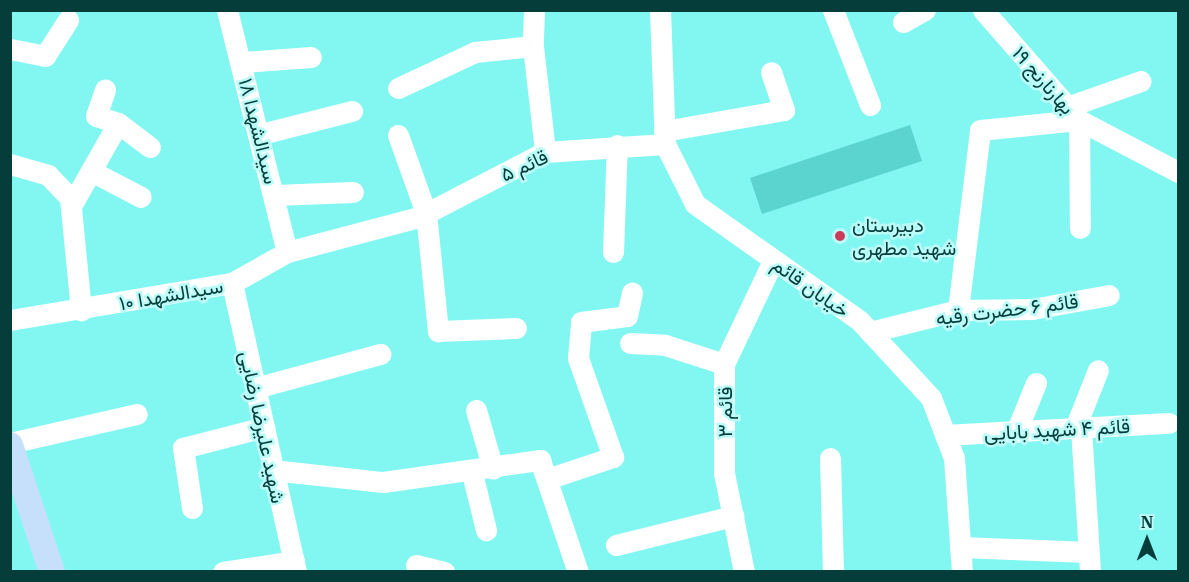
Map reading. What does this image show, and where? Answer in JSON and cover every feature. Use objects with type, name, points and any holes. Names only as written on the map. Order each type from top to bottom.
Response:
[{"type":"main road","points":[[10,444],[52,572]]},
{"type":"main road","points":[[10,496],[35,572]]},
{"type":"street","name":"سیدالشهدا ۱۸","points":[[227,10],[261,134],[286,252]]},
{"type":"street","points":[[534,10],[533,46],[545,152]]},
{"type":"street","name":"خیابان قائم","points":[[660,10],[665,138],[695,204],[870,332],[931,398],[954,458],[962,572]]},
{"type":"street","points":[[833,10],[870,105]]},
{"type":"street","points":[[903,22],[925,10]]},
{"type":"street","name":"بهارنارنج ۱۹","points":[[986,11],[1073,114],[1178,171]]},
{"type":"street","points":[[10,49],[45,57],[68,20]]},
{"type":"street","points":[[398,88],[475,52],[533,46]]},
{"type":"street","points":[[242,62],[311,57]]},
{"type":"street","name":"قائم ۵","points":[[426,213],[545,152],[665,138],[784,110],[771,72]]},
{"type":"street","points":[[958,310],[980,130],[1073,114],[1141,81]]},
{"type":"street","points":[[105,90],[96,116],[118,123],[150,147]]},
{"type":"street","points":[[261,134],[352,111]]},
{"type":"street","points":[[1073,114],[1080,228]]},
{"type":"street","points":[[71,206],[118,123]]},
{"type":"street","points":[[398,135],[426,213],[438,331],[516,328]]},
{"type":"street","points":[[613,252],[617,145]]},
{"type":"street","points":[[10,164],[48,175],[71,206],[81,310]]},
{"type":"street","points":[[91,171],[141,197]]},
{"type":"street","points":[[274,195],[353,192]]},
{"type":"street","name":"سیدالشهدا ۱۰","points":[[10,320],[81,310],[231,283],[286,252],[426,213]]},
{"type":"street","name":"قائم ۳","points":[[744,572],[724,473],[724,364],[773,261]]},
{"type":"street","name":"شهید علیرضا رضایی","points":[[231,283],[295,566]]},
{"type":"street","points":[[547,479],[613,457],[578,357],[581,322],[627,316],[632,293]]},
{"type":"street","name":"قائم ۶ حضرت رقیه","points":[[870,332],[958,310],[1032,309],[1109,295]]},
{"type":"street","points":[[630,343],[665,345],[724,364]]},
{"type":"street","points":[[255,388],[380,354]]},
{"type":"street","points":[[960,547],[1089,562],[1078,428],[1098,370]]},
{"type":"street","points":[[1016,432],[1036,383]]},
{"type":"street","points":[[476,410],[493,469]]},
{"type":"street","points":[[10,444],[137,414]]},
{"type":"street","name":"قائم ۴ شهید بابایی","points":[[945,435],[1169,423]]},
{"type":"street","points":[[192,508],[183,448],[264,427]]},
{"type":"street","points":[[830,458],[833,572]]},
{"type":"street","points":[[272,470],[383,482],[472,472],[540,460],[578,572]]},
{"type":"street","points":[[472,472],[486,530]]},
{"type":"street","points":[[616,545],[733,516]]},
{"type":"street","points":[[416,565],[444,572]]},
{"type":"street","points":[[223,572],[295,566]]},
{"type":"building","points":[[910,125],[922,161],[762,214],[750,178]]},
{"type":"place","name":"دبیرستان شهید مطهری","points":[[840,236]]}]
